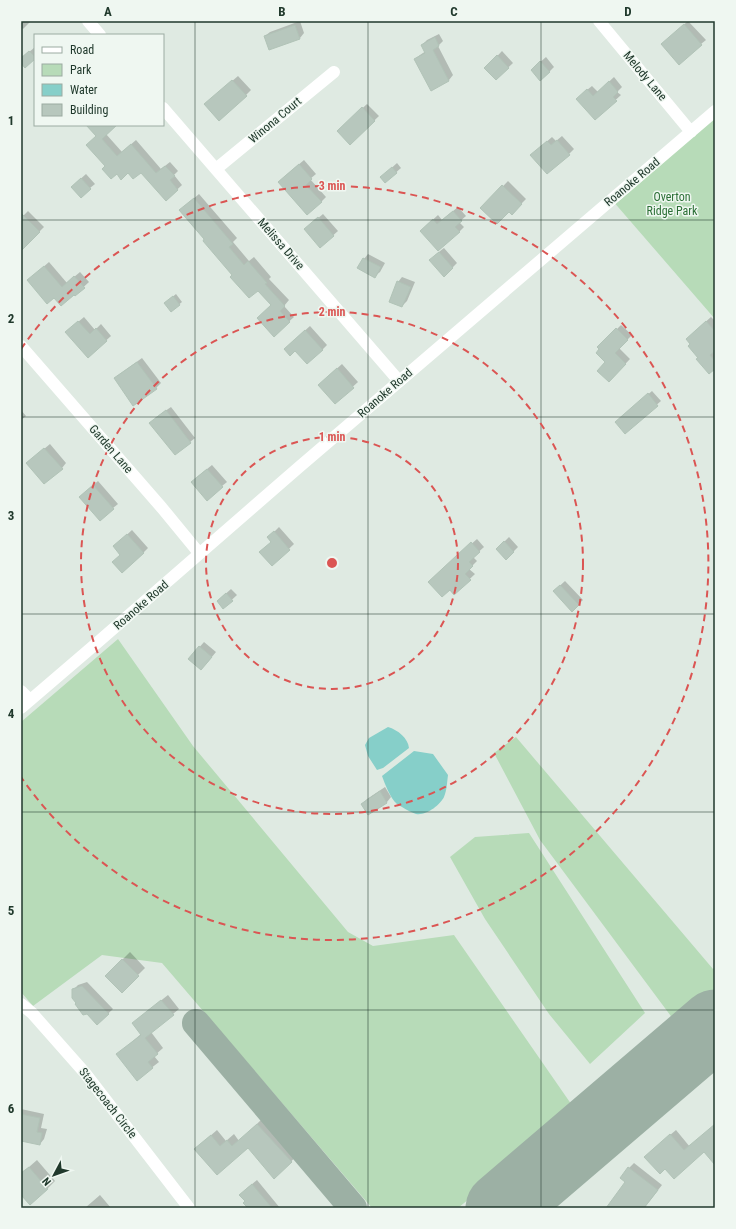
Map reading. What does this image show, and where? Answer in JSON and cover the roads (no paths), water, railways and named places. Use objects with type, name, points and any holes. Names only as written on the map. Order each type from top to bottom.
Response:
[{"type":"street","points":[[88,21],[99,34]]},
{"type":"street","name":"Melody Lane","points":[[599,21],[691,132]]},
{"type":"street","name":"Winona Court","points":[[216,169],[334,72]]},
{"type":"street","name":"Melissa Drive","points":[[164,109],[399,381]]},
{"type":"street","name":"Roanoke Road","points":[[25,704],[715,111]]},
{"type":"street","name":"Garden Lane","points":[[21,346],[152,497],[199,554]]},
{"type":"street","points":[[21,691],[25,704]]},
{"type":"street","name":"Stagecoach Circle","points":[[21,1004],[32,1013],[85,1074],[189,1208]]},
{"type":"water","points":[[388,727],[402,735],[407,741],[409,748],[383,768],[377,770],[368,756],[365,745],[369,738]]},
{"type":"water","points":[[414,751],[433,754],[448,775],[446,792],[442,800],[428,812],[420,814],[416,814],[406,809],[394,801],[382,776]]},
{"type":"park label","name":"Overton Ridge Park","points":[[672,204]]}]
